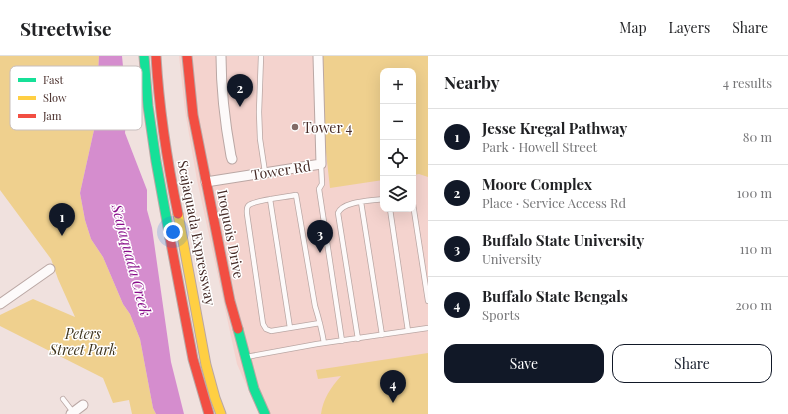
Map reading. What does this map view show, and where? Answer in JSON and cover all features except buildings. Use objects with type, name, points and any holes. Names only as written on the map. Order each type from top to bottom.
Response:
[{"type":"main road","name":"Scajaquada Expressway","points":[[144,56],[156,161],[194,359],[209,414]]},
{"type":"main road","name":"Scajaquada Expressway","points":[[156,56],[157,83],[167,151],[206,359],[217,404],[221,414]]},
{"type":"main road","name":"Iroquois Drive","points":[[187,56],[194,115],[230,301],[244,358],[265,414]]},
{"type":"main road","points":[[194,359],[195,397]]},
{"type":"street","points":[[221,56],[221,78],[227,133],[232,159]]},
{"type":"street","name":"Tower Rd","points":[[206,182],[321,164],[318,56]]},
{"type":"street","points":[[0,304],[50,269]]},
{"type":"street","points":[[72,413],[83,405]]},
{"type":"lane","points":[[260,56],[260,139],[265,172]]},
{"type":"lane","points":[[321,164],[322,184],[319,189],[342,341]]},
{"type":"lane","points":[[320,323],[271,331],[266,329],[263,324],[247,208],[250,204],[296,195],[315,306],[320,323],[324,344]]},
{"type":"lane","points":[[270,199],[290,328]]},
{"type":"lane","points":[[358,339],[338,212],[343,206],[380,200]]},
{"type":"lane","points":[[361,202],[382,335]]},
{"type":"lane","points":[[390,212],[408,331]]},
{"type":"lane","points":[[414,212],[428,301]]},
{"type":"lane","points":[[244,358],[428,328]]},
{"type":"lane","points":[[63,399],[72,413]]},
{"type":"shaded area","points":[[179,56],[428,56],[428,414],[259,414],[237,364],[197,180],[185,111]]},
{"type":"green space","name":"Peters Street Park","points":[[0,56],[99,56],[98,66],[10,66],[10,130],[94,130],[80,193],[85,220],[91,239],[103,257],[140,339],[153,408],[156,414],[132,414],[129,400],[113,403],[103,378],[0,326],[0,315],[33,299],[75,317],[51,259],[0,190]]},
{"type":"green space","points":[[321,56],[428,56],[428,177],[416,174],[416,68],[380,68],[380,180],[330,188],[324,134]]},
{"type":"green space","points":[[428,353],[428,414],[321,414],[328,394],[341,376],[318,379],[316,370]]},
{"type":"water","points":[[99,56],[122,56],[123,66],[98,66]]},
{"type":"water","name":"Scajaquada Creek","points":[[94,130],[125,130],[125,133],[147,190],[147,210],[152,228],[171,362],[184,414],[156,414],[153,408],[140,339],[103,257],[91,239],[85,220],[80,193]]},
{"type":"traffic: fast","points":[[144,56],[148,106],[170,238]]},
{"type":"traffic: fast","points":[[238,329],[254,389],[265,414]]},
{"type":"traffic: slow","points":[[178,214],[206,365],[221,414]]},
{"type":"traffic: jam","points":[[156,56],[164,135],[178,214]]},
{"type":"traffic: jam","points":[[187,56],[193,115],[230,301],[238,329]]},
{"type":"traffic: jam","points":[[170,238],[193,359],[209,414]]},
{"type":"place","name":"Moore Complex","points":[[240,107]]},
{"type":"place","name":"Tower 4","points":[[295,127]]},
{"type":"place","name":"Jesse Kregal Pathway","points":[[62,236]]},
{"type":"place","name":"Buffalo State University","points":[[320,253]]},
{"type":"place","name":"Buffalo State Bengals","points":[[393,403]]}]
